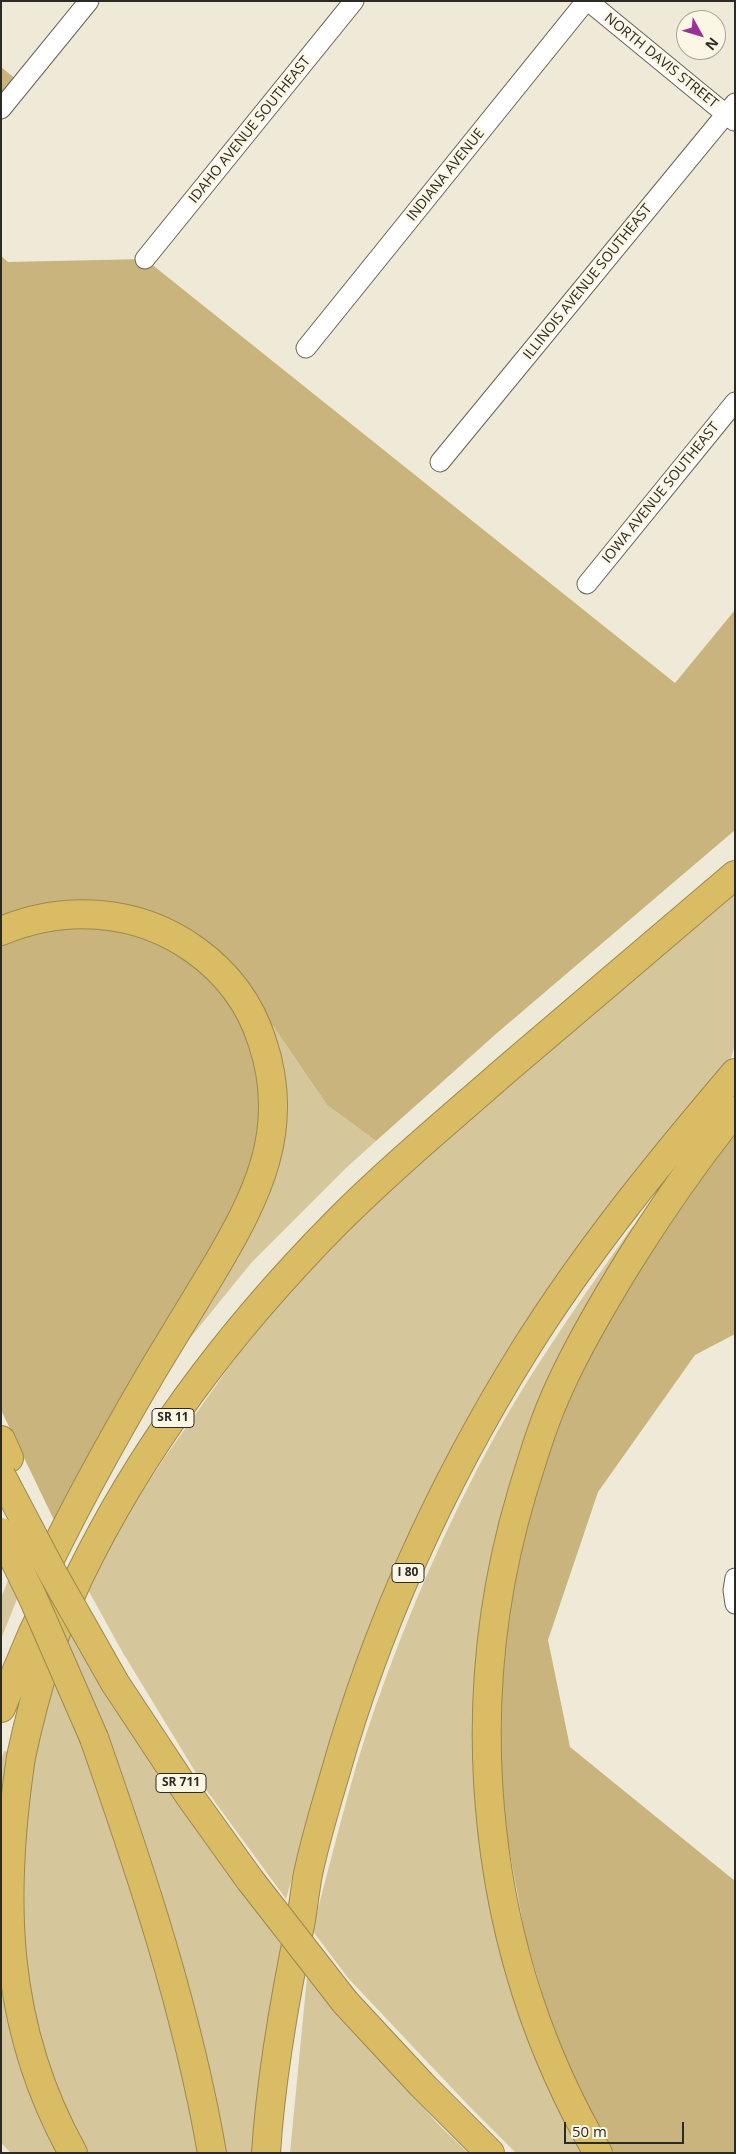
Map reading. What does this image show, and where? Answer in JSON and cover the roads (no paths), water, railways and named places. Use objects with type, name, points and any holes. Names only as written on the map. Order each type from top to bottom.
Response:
[{"type":"highway","points":[[1,1708],[33,1632],[78,1544],[107,1494],[186,1378],[245,1302],[320,1221],[405,1140],[735,857]]},
{"type":"highway","name":"SR 11","points":[[73,2153],[58,2127],[38,2079],[22,2031],[10,1980],[5,1931],[4,1882],[7,1832],[27,1726],[42,1670],[78,1580],[119,1502],[176,1413],[239,1332],[286,1276],[346,1214],[444,1124],[735,875]]},
{"type":"highway","points":[[1,930],[42,917],[73,914],[127,919],[180,939],[222,972],[243,997],[256,1023],[267,1054],[274,1098],[274,1125],[268,1156],[249,1208],[89,1483],[20,1622],[1,1669]]},
{"type":"highway","name":"I 80","points":[[266,2153],[281,2027],[307,1878],[325,1807],[352,1719],[380,1640],[410,1566],[435,1511],[464,1455],[525,1350],[598,1244],[642,1186],[735,1073]]},
{"type":"highway","points":[[598,2153],[566,2092],[539,2029],[524,1985],[504,1909],[493,1851],[488,1783],[486,1702],[493,1624],[510,1532],[533,1454],[559,1388],[589,1327],[663,1206],[735,1110]]},
{"type":"highway","name":"SR 711","points":[[4,1458],[52,1572],[116,1683],[189,1795],[250,1880],[345,2002],[422,2085],[490,2153]]},
{"type":"highway","points":[[1,1532],[94,1738],[138,1864],[176,1987],[212,2153]]},
{"type":"street","points":[[1,109],[89,1]]},
{"type":"street","name":"IDAHO AVENUE SOUTHEAST","points":[[145,259],[354,1]]},
{"type":"street","name":"NORTH DAVIS STREET","points":[[587,1],[732,113]]},
{"type":"street","name":"INDIANA AVENUE","points":[[306,348],[587,1]]},
{"type":"street","name":"ILLINOIS AVENUE SOUTHEAST","points":[[440,462],[732,113]]},
{"type":"street","name":"IOWA AVENUE SOUTHEAST","points":[[587,584],[735,402]]},
{"type":"street","points":[[735,1578],[733,1590],[735,1604]]}]
